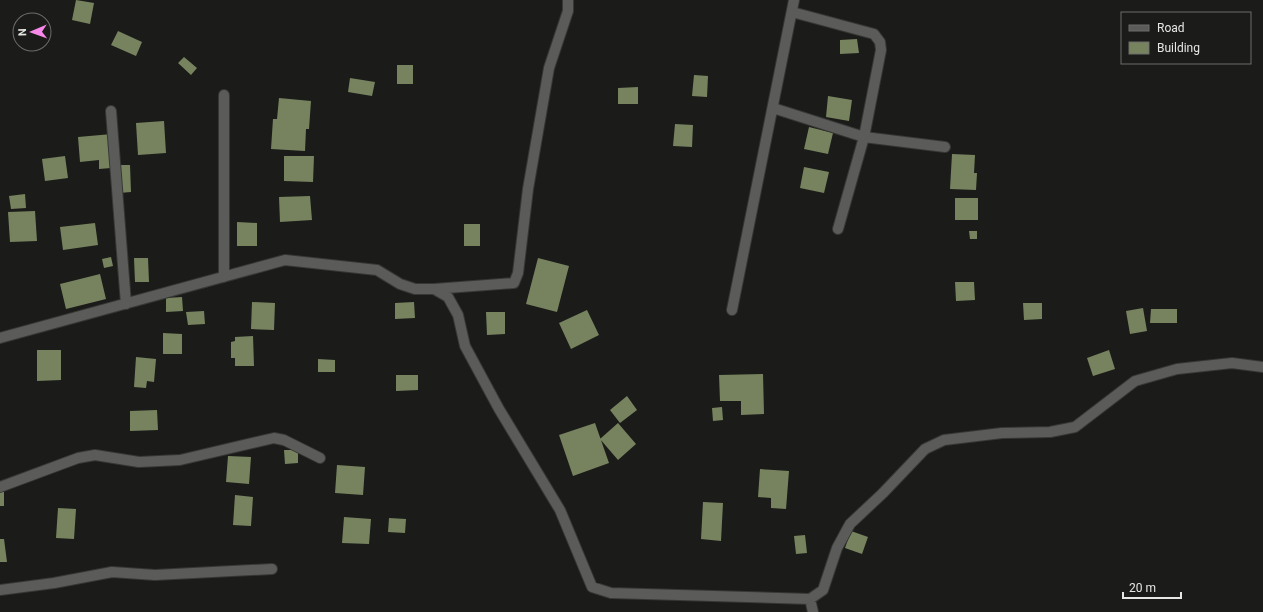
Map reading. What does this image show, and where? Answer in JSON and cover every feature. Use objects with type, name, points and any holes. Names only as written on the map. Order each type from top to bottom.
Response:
[{"type":"street","points":[[0,338],[285,260],[376,270],[400,284],[415,289],[514,283],[518,273],[528,189],[549,68],[568,11],[568,0]]},
{"type":"street","points":[[732,310],[794,0]]},
{"type":"street","points":[[792,12],[874,34],[880,42],[881,50],[864,137],[838,229]]},
{"type":"street","points":[[224,95],[224,277]]},
{"type":"street","points":[[773,108],[864,137],[945,147]]},
{"type":"street","points":[[111,111],[126,304]]},
{"type":"street","points":[[434,289],[448,297],[458,315],[465,346],[499,409],[560,510],[592,587],[611,593],[810,599],[823,590],[837,548],[850,524],[883,494],[925,448],[944,440],[1002,433],[1050,432],[1075,427],[1135,381],[1177,369],[1232,363],[1263,367]]},
{"type":"street","points":[[0,487],[78,458],[95,455],[139,462],[180,460],[274,438],[284,440],[320,458]]},
{"type":"street","points":[[0,590],[54,583],[112,572],[155,575],[272,569]]},
{"type":"street","points":[[810,599],[813,612]]},
{"type":"building","points":[[76,0],[94,3],[90,24],[72,20]]},
{"type":"building","points":[[118,31],[142,42],[136,56],[111,45]]},
{"type":"building","points":[[857,39],[859,53],[840,54],[840,40]]},
{"type":"building","points":[[184,57],[197,68],[191,75],[178,63]]},
{"type":"building","points":[[397,65],[413,65],[413,84],[397,84]]},
{"type":"building","points":[[694,75],[708,76],[707,97],[692,96]]},
{"type":"building","points":[[350,78],[375,82],[372,96],[348,92]]},
{"type":"building","points":[[638,87],[638,104],[618,104],[618,88]]},
{"type":"building","points":[[828,96],[852,100],[849,121],[826,117]]},
{"type":"building","points":[[279,98],[311,101],[309,129],[306,129],[305,151],[271,149],[273,119],[277,119]]},
{"type":"building","points":[[164,121],[166,153],[138,155],[136,123]]},
{"type":"building","points":[[675,124],[693,125],[692,147],[673,146]]},
{"type":"building","points":[[809,127],[833,133],[828,154],[804,149]]},
{"type":"building","points":[[112,134],[111,168],[99,169],[99,160],[80,162],[78,137]]},
{"type":"building","points":[[952,154],[975,155],[974,173],[977,173],[976,190],[950,189]]},
{"type":"building","points":[[65,156],[68,178],[45,181],[42,159]]},
{"type":"building","points":[[284,156],[314,156],[313,182],[284,181]]},
{"type":"building","points":[[118,165],[130,165],[131,192],[119,193]]},
{"type":"building","points":[[804,167],[829,172],[824,193],[800,188]]},
{"type":"building","points":[[25,194],[26,208],[11,209],[9,196]]},
{"type":"building","points":[[310,196],[312,220],[280,222],[279,197]]},
{"type":"building","points":[[955,198],[978,198],[978,220],[955,220]]},
{"type":"building","points":[[35,211],[37,241],[10,242],[8,212]]},
{"type":"building","points":[[237,222],[257,223],[257,246],[237,246]]},
{"type":"building","points":[[95,223],[98,245],[63,250],[60,227]]},
{"type":"building","points":[[464,224],[480,224],[480,246],[464,246]]},
{"type":"building","points":[[969,231],[977,231],[977,239],[970,239]]},
{"type":"building","points":[[111,257],[113,266],[104,268],[102,259]]},
{"type":"building","points":[[134,258],[148,258],[149,282],[135,282]]},
{"type":"building","points":[[538,258],[569,266],[557,312],[526,304]]},
{"type":"building","points":[[100,274],[106,299],[66,309],[60,284]]},
{"type":"building","points":[[955,282],[974,282],[975,300],[956,301]]},
{"type":"building","points":[[182,297],[183,311],[166,312],[166,298]]},
{"type":"building","points":[[252,302],[275,303],[274,330],[251,329]]},
{"type":"building","points":[[414,302],[415,318],[395,319],[395,303]]},
{"type":"building","points":[[1023,303],[1042,303],[1042,319],[1024,320]]},
{"type":"building","points":[[1143,308],[1147,331],[1130,334],[1126,311]]},
{"type":"building","points":[[1151,309],[1177,309],[1177,323],[1150,323]]},
{"type":"building","points":[[587,310],[599,335],[571,349],[559,323]]},
{"type":"building","points":[[204,311],[205,324],[188,325],[186,312]]},
{"type":"building","points":[[486,312],[505,312],[505,334],[487,335]]},
{"type":"building","points":[[163,333],[182,334],[182,354],[163,354]]},
{"type":"building","points":[[253,336],[254,366],[235,366],[235,358],[231,358],[231,342],[235,341],[235,337]]},
{"type":"building","points":[[37,350],[61,350],[61,380],[37,381]]},
{"type":"building","points":[[1109,350],[1115,369],[1093,376],[1087,358]]},
{"type":"building","points":[[136,357],[156,359],[154,382],[147,381],[146,388],[134,387]]},
{"type":"building","points":[[318,359],[335,360],[335,372],[318,372]]},
{"type":"building","points":[[763,374],[764,414],[741,415],[741,401],[720,401],[719,375]]},
{"type":"building","points":[[396,375],[418,375],[418,390],[396,391]]},
{"type":"building","points":[[627,396],[637,410],[620,423],[610,410]]},
{"type":"building","points":[[722,407],[723,420],[713,421],[712,408]]},
{"type":"building","points":[[157,410],[158,430],[130,431],[130,411]]},
{"type":"building","points":[[595,423],[609,463],[573,476],[559,435]]},
{"type":"building","points":[[618,423],[636,444],[618,460],[600,439]]},
{"type":"building","points":[[284,450],[298,450],[298,463],[285,464]]},
{"type":"building","points":[[228,456],[251,457],[249,484],[226,482]]},
{"type":"building","points":[[337,465],[365,467],[363,495],[335,493]]},
{"type":"building","points":[[760,469],[789,471],[786,509],[771,508],[771,498],[758,497]]},
{"type":"building","points":[[0,492],[4,492],[4,506],[0,506]]},
{"type":"building","points":[[235,495],[253,497],[251,526],[233,525]]},
{"type":"building","points":[[703,502],[723,503],[721,541],[701,539]]},
{"type":"building","points":[[58,508],[76,509],[74,539],[56,538]]},
{"type":"building","points":[[344,517],[371,519],[369,544],[342,543]]},
{"type":"building","points":[[389,518],[406,519],[405,533],[388,532]]},
{"type":"building","points":[[851,531],[868,537],[862,554],[845,548]]},
{"type":"building","points":[[805,535],[807,553],[796,554],[794,536]]},
{"type":"building","points":[[0,539],[4,539],[7,562],[0,562]]}]
